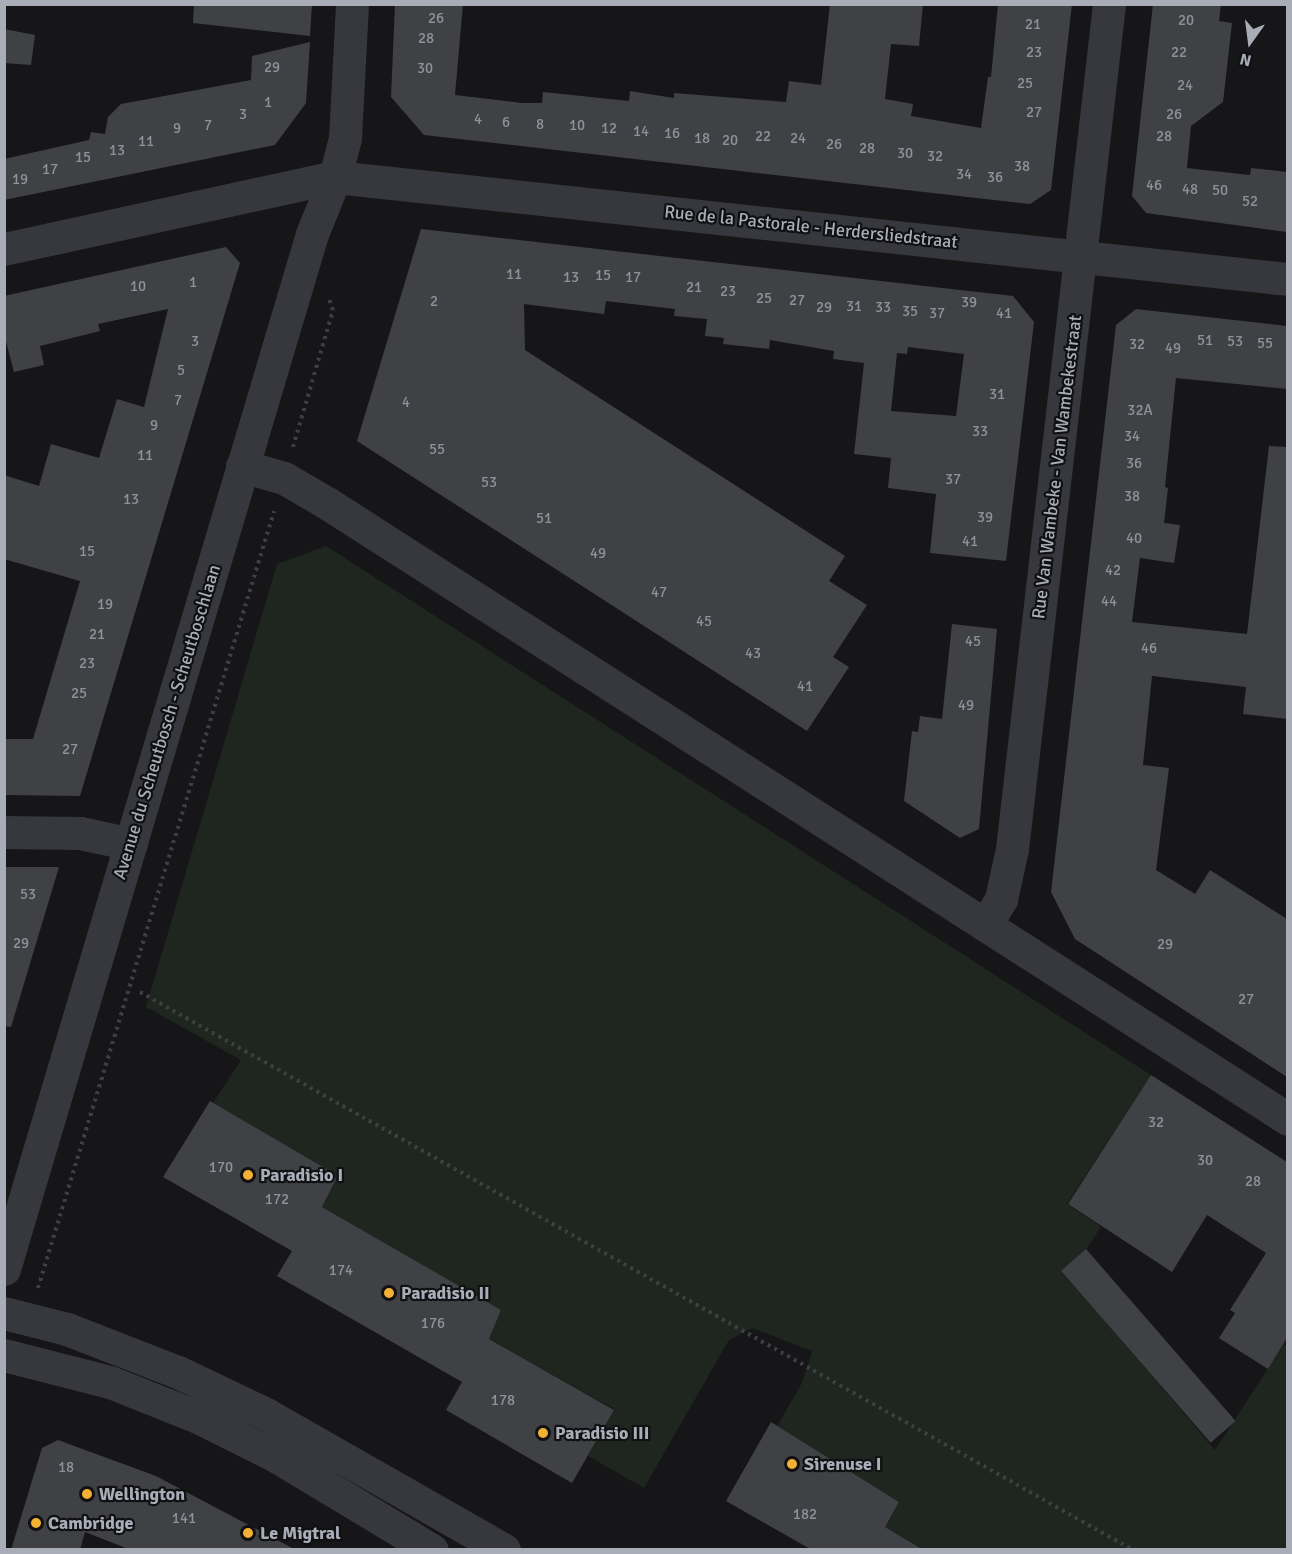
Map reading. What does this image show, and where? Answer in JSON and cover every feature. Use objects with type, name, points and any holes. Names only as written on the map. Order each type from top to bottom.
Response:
[{"type":"street","name":"Avenue du Scheutbosch - Scheutboschlaan","points":[[4,1269],[312,234],[335,177],[345,138],[352,4]]},
{"type":"street","name":"Rue Van Wambeke - Van Wambekestraat","points":[[986,925],[1001,899],[1012,849],[1109,4]]},
{"type":"street","name":"Rue de la Pastorale - Herdersliedstraat","points":[[4,249],[335,177],[1287,279]]},
{"type":"street","points":[[242,466],[284,478],[1287,1119]]},
{"type":"street","points":[[4,832],[80,833],[130,844]]},
{"type":"street","points":[[4,1312],[67,1329],[178,1372],[246,1404],[504,1550]]},
{"type":"street","points":[[4,1355],[110,1382],[198,1417],[276,1456],[432,1550]]},
{"type":"path","points":[[43,1278],[333,310]]},
{"type":"path","points":[[140,992],[1133,1550]]},
{"type":"shaded area","points":[[326,546],[1151,1075],[1067,1204],[1101,1227],[1068,1277],[1215,1450],[1284,1344],[1287,1347],[1287,1549],[924,1549],[885,1527],[899,1502],[777,1426],[802,1383],[812,1351],[752,1328],[729,1340],[644,1488],[588,1456],[614,1409],[489,1339],[501,1310],[322,1207],[327,1198],[213,1103],[241,1060],[146,1007],[277,564]]},
{"type":"building","points":[[194,4],[312,4],[310,36],[193,23]]},
{"type":"building","points":[[395,4],[463,4],[455,95],[522,103],[542,103],[543,92],[629,101],[630,91],[674,98],[674,93],[786,102],[789,81],[821,85],[830,4],[923,4],[919,46],[891,44],[885,99],[913,104],[911,116],[981,128],[988,77],[991,77],[998,4],[1072,4],[1051,190],[1030,204],[424,135],[391,97]]},
{"type":"building","points":[[1153,4],[1221,4],[1219,21],[1232,23],[1223,102],[1191,126],[1187,168],[1250,175],[1251,168],[1287,172],[1287,232],[1146,213],[1132,196]]},
{"type":"building","points":[[4,29],[35,35],[31,65],[4,63]]},
{"type":"building","points":[[310,42],[306,103],[275,145],[4,200],[4,159],[89,140],[91,132],[105,134],[108,117],[121,104],[251,80],[252,56]]},
{"type":"building","points":[[421,229],[1013,296],[1034,322],[1006,561],[930,553],[936,494],[888,488],[891,458],[854,454],[864,363],[833,359],[834,351],[770,340],[769,349],[723,344],[724,338],[705,336],[707,319],[674,316],[675,309],[606,301],[604,314],[524,304],[525,350],[845,556],[829,581],[867,605],[833,657],[849,667],[807,731],[357,441]],"holes":[[[908,347],[964,354],[956,416],[891,411],[897,353],[907,354]]]},
{"type":"building","points":[[226,247],[240,263],[80,796],[4,795],[4,739],[33,739],[80,581],[4,559],[4,475],[39,486],[51,444],[99,458],[117,399],[144,407],[168,309],[98,324],[100,331],[40,346],[44,365],[14,372],[4,334],[4,296]]},
{"type":"building","points":[[1136,309],[1287,326],[1287,389],[1176,378],[1165,487],[1168,488],[1164,523],[1180,525],[1174,563],[1140,558],[1132,622],[1247,634],[1269,446],[1287,447],[1287,719],[1243,714],[1246,687],[1152,676],[1143,765],[1169,768],[1156,870],[1195,894],[1210,870],[1287,919],[1287,1077],[1075,939],[1051,892],[1116,325]]},
{"type":"building","points":[[952,624],[997,629],[979,829],[960,838],[904,801],[912,731],[918,732],[920,716],[942,719]]},
{"type":"building","points":[[4,867],[59,867],[11,1027],[4,1026]]},
{"type":"building","points":[[1151,1075],[1287,1162],[1287,1338],[1268,1369],[1219,1338],[1235,1313],[1230,1310],[1266,1253],[1207,1215],[1172,1272],[1068,1204]]},
{"type":"building","points":[[210,1101],[333,1173],[336,1179],[322,1207],[501,1310],[489,1339],[614,1410],[572,1483],[446,1410],[462,1382],[277,1276],[292,1251],[163,1177]]},
{"type":"building","points":[[1086,1249],[1236,1421],[1211,1443],[1061,1271]]},
{"type":"building","name":"Sirenuse I","points":[[771,1422],[899,1502],[885,1527],[924,1550],[812,1550],[726,1501]]},
{"type":"building","points":[[58,1440],[156,1476],[296,1550],[131,1550],[85,1532],[80,1550],[11,1550],[42,1448]]},
{"type":"place","name":"Paradisio I","points":[[248,1175]]},
{"type":"place","name":"Paradisio II","points":[[389,1293]]},
{"type":"place","name":"Paradisio III","points":[[543,1433]]},
{"type":"place","name":"Sirenuse I","points":[[792,1464]]},
{"type":"place","name":"Wellington","points":[[87,1494]]},
{"type":"place","name":"Cambridge","points":[[36,1523]]},
{"type":"place","name":"Le Migtral","points":[[248,1533]]}]
